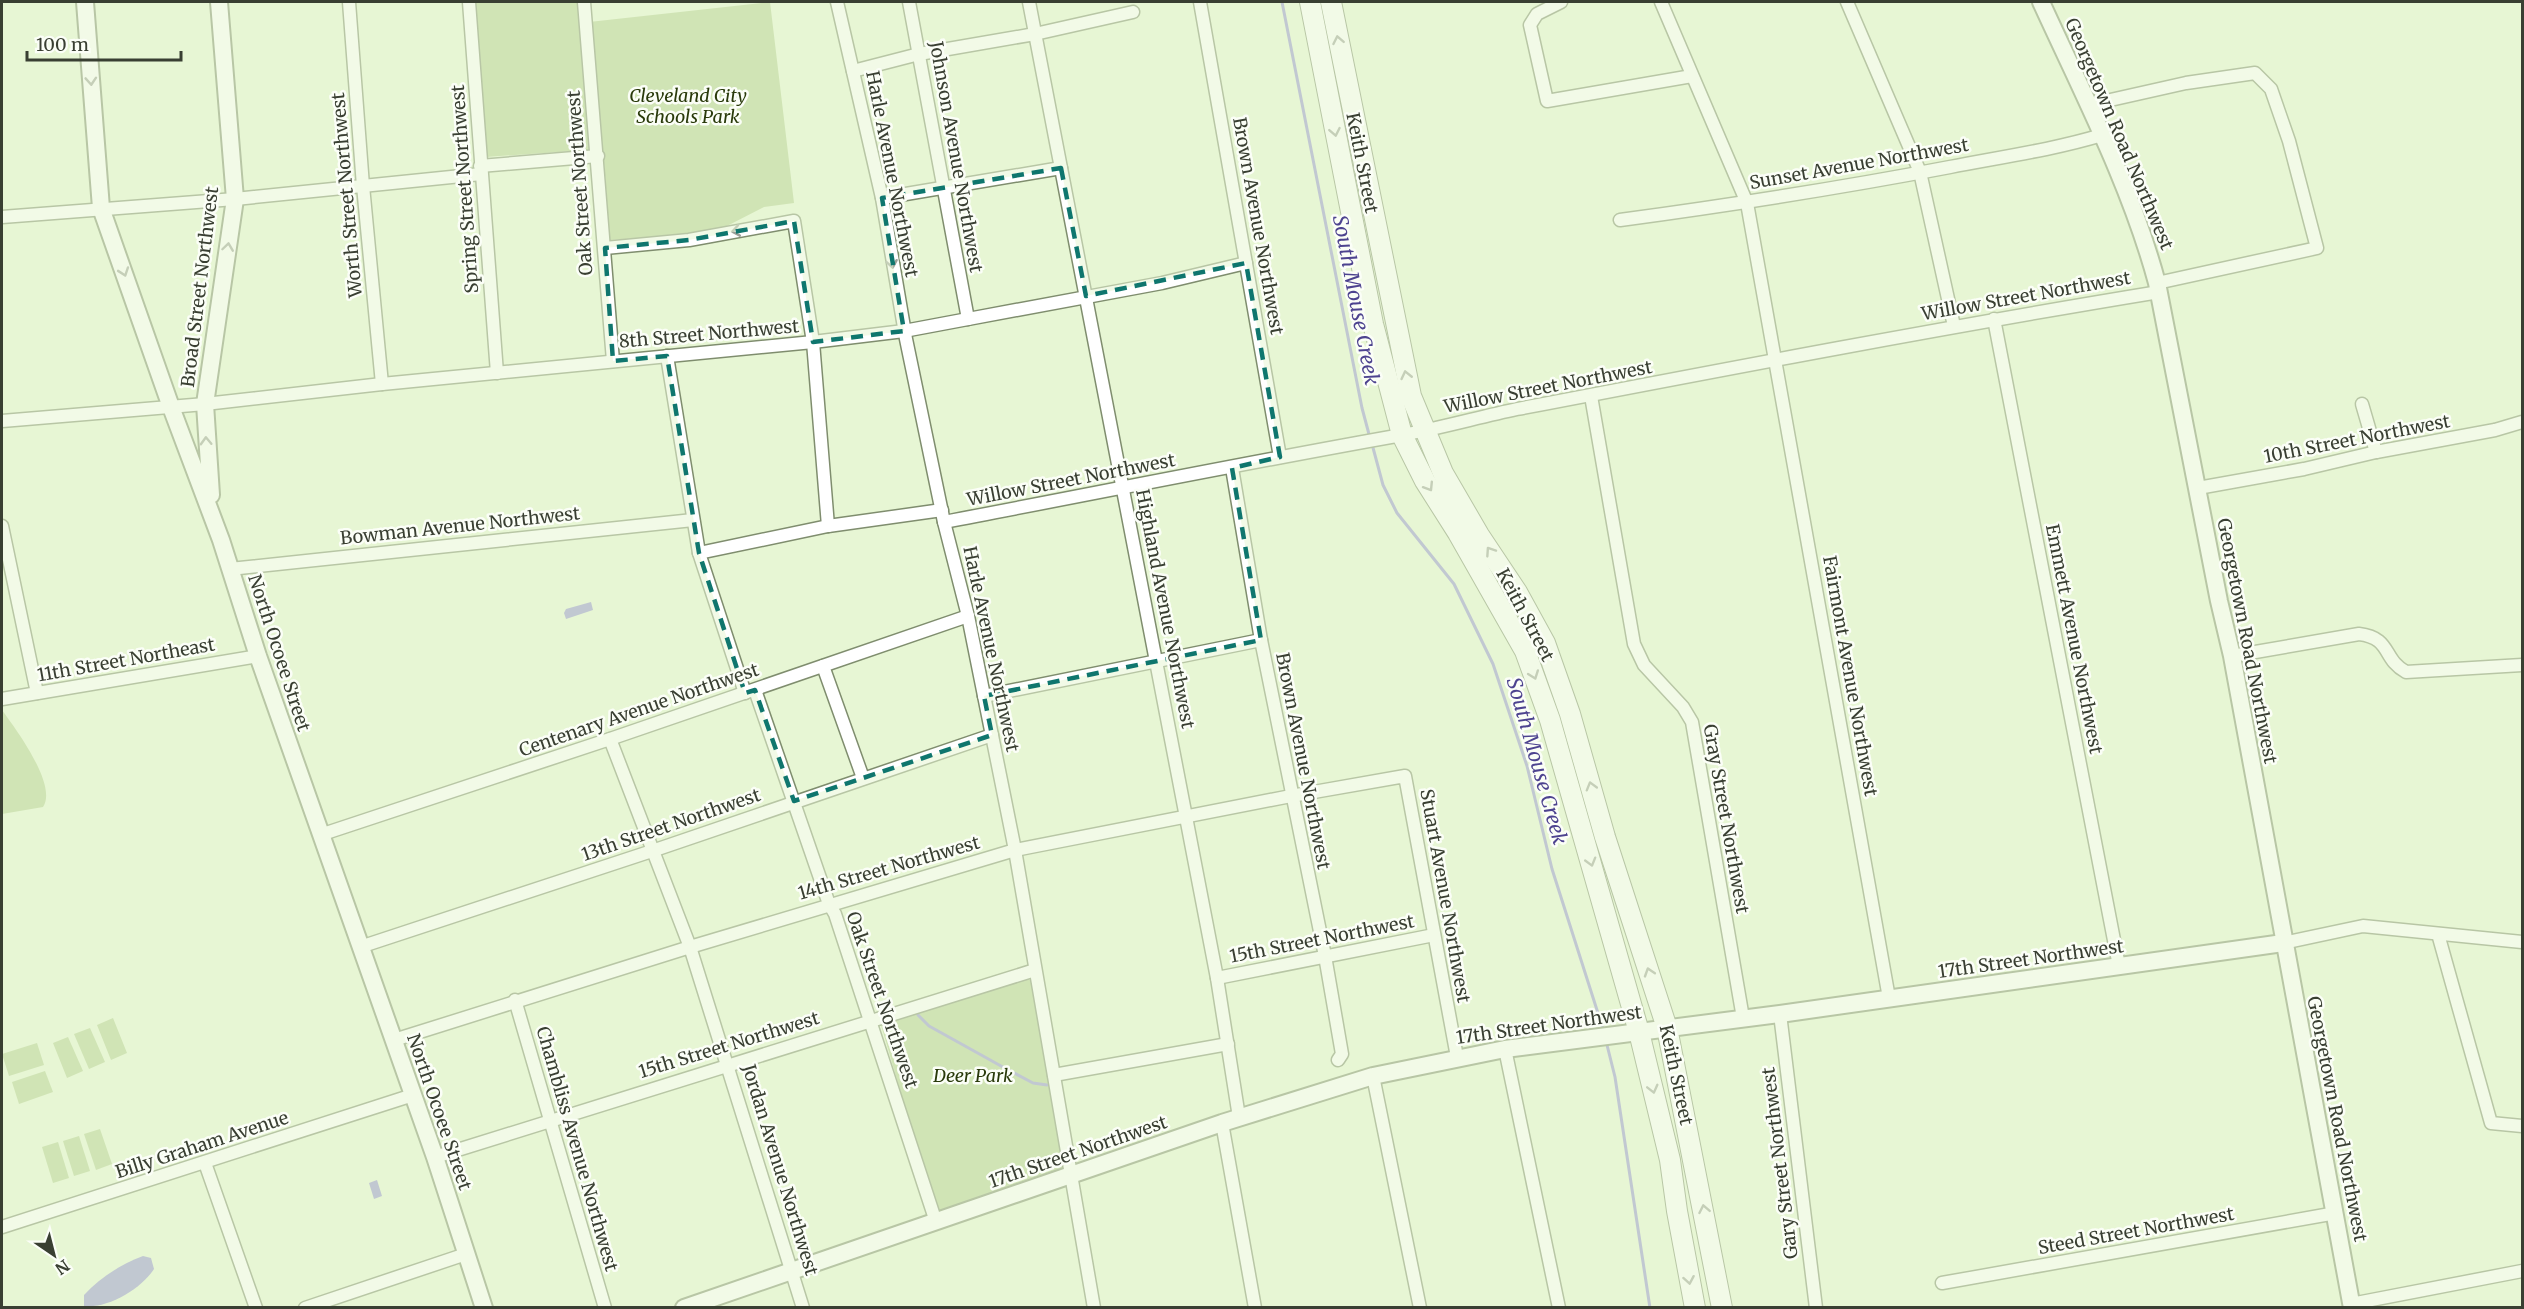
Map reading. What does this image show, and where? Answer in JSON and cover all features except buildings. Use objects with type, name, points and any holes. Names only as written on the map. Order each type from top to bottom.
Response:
[{"type":"main road","name":"Keith Street","points":[[1310,2],[1373,324],[1402,435],[1425,481],[1458,532],[1525,651],[1550,720],[1630,1033],[1671,1165],[1695,1308]]},
{"type":"main road","name":"Keith Street","points":[[1331,2],[1411,396],[1443,473],[1479,535],[1517,592],[1545,643],[1570,714],[1605,837],[1667,1028],[1722,1308]]},
{"type":"main road","points":[[1323,75],[1344,70]]},
{"type":"main road","points":[[1671,1165],[1675,1149],[1688,1127]]},
{"type":"street","name":"North Ocoee Street","points":[[86,2],[101,208],[171,407],[221,540],[258,656],[435,1157],[484,1308]]},
{"type":"street","name":"Broad Street Northwest","points":[[219,2],[235,199],[205,404],[210,491],[221,540]]},
{"type":"street","name":"Worth Street Northwest","points":[[349,2],[363,186],[382,384]]},
{"type":"street","name":"Spring Street Northwest","points":[[469,2],[497,373]]},
{"type":"street","name":"Oak Street Northwest","points":[[584,2],[605,248],[606,298],[614,361]]},
{"type":"street","name":"Harle Avenue Northwest","points":[[837,2],[882,198],[904,331],[943,516],[968,616],[1015,850],[1094,1308]]},
{"type":"street","name":"Johnson Avenue Northwest","points":[[909,2],[968,319]]},
{"type":"street","name":"Highland Avenue Northwest","points":[[1029,2],[1217,978],[1239,1118]]},
{"type":"street","name":"Brown Avenue Northwest","points":[[1200,2],[1280,457]]},
{"type":"street","points":[[1561,2],[1537,14],[1530,25],[1547,101],[1692,76]]},
{"type":"street","name":"Fairmont Avenue Northwest","points":[[1661,2],[1747,203],[1889,998]]},
{"type":"street","points":[[1847,2],[1920,172],[1954,326]]},
{"type":"street","name":"Georgetown Road Northwest","points":[[2042,2],[2102,135],[2145,239],[2158,287],[2219,601],[2232,656],[2283,944],[2352,1306]]},
{"type":"street","points":[[854,71],[919,54],[1035,34],[1132,12]]},
{"type":"street","name":"Willow Street Northwest","points":[[699,553],[828,526],[943,516],[1124,489],[1365,440],[1402,435],[1591,396],[2158,287],[2317,248],[2289,141],[2271,89],[2255,73],[2186,83],[2088,105]]},
{"type":"street","name":"Sunset Avenue Northwest","points":[[1620,220],[1747,203],[2076,143],[2102,135]]},
{"type":"street","points":[[2,217],[235,199],[363,186],[598,156]]},
{"type":"street","points":[[882,198],[1061,168]]},
{"type":"street","points":[[605,248],[689,240],[794,221],[813,342],[828,526]]},
{"type":"street","name":"8th Street Northwest","points":[[2,421],[205,404],[904,331],[1162,283],[1246,263]]},
{"type":"street","name":"Emmett Avenue Northwest","points":[[1994,319],[2118,966]]},
{"type":"street","name":"Oak Street Northwest","points":[[668,356],[699,553],[794,801],[829,904],[835,914],[936,1222]]},
{"type":"street","name":"Gray Street Northwest","points":[[1591,396],[1634,644],[1644,665],[1683,707],[1692,722],[1743,1018]]},
{"type":"street","points":[[2362,404],[2376,452]]},
{"type":"street","name":"10th Street Northwest","points":[[2198,488],[2304,469],[2376,452],[2495,430],[2523,422]]},
{"type":"street","name":"Brown Avenue Northwest","points":[[1232,468],[1261,640],[1325,956],[1342,1054],[1338,1060]]},
{"type":"street","name":"Bowman Avenue Northwest","points":[[230,569],[693,520]]},
{"type":"street","points":[[2,526],[37,693]]},
{"type":"street","name":"Centenary Avenue Northwest","points":[[320,835],[610,740],[968,616]]},
{"type":"street","points":[[2232,656],[2359,634],[2373,636],[2383,644],[2396,666],[2406,672],[2523,665]]},
{"type":"street","points":[[984,696],[1261,640]]},
{"type":"street","name":"11th Street Northeast","points":[[2,699],[258,656]]},
{"type":"street","points":[[824,666],[863,778]]},
{"type":"street","points":[[1550,720],[1570,714]]},
{"type":"street","name":"13th Street Northwest","points":[[360,947],[655,850],[992,735]]},
{"type":"street","name":"Jordan Avenue Northwest","points":[[610,740],[655,850],[690,947],[803,1308]]},
{"type":"street","name":"14th Street Northwest","points":[[393,1040],[515,1000],[829,904],[1015,850],[1405,776]]},
{"type":"street","name":"Stuart Avenue Northwest","points":[[1405,776],[1457,1057]]},
{"type":"street","name":"17th Street Northwest","points":[[684,1308],[1222,1123],[1373,1076],[1457,1057],[2283,944],[2363,926],[2523,942]]},
{"type":"street","points":[[2438,934],[2491,1123],[2523,1126]]},
{"type":"street","name":"15th Street Northwest","points":[[1217,978],[1434,935]]},
{"type":"street","name":"15th Street Northwest","points":[[435,1157],[1035,970]]},
{"type":"street","name":"Chambliss Avenue Northwest","points":[[515,1000],[604,1308]]},
{"type":"street","name":"Gary Street Northwest","points":[[1780,1014],[1816,1308]]},
{"type":"street","points":[[1054,1075],[1228,1044]]},
{"type":"street","points":[[1505,1049],[1559,1308]]},
{"type":"street","points":[[1373,1076],[1420,1308]]},
{"type":"street","name":"Billy Graham Avenue","points":[[2,1227],[413,1095]]},
{"type":"street","points":[[1222,1123],[1255,1308]]},
{"type":"street","points":[[205,1163],[256,1308]]},
{"type":"street","name":"Steed Street Northwest","points":[[1942,1283],[2336,1213]]},
{"type":"street","points":[[305,1308],[466,1254]]},
{"type":"street","points":[[2352,1306],[2523,1271]]},
{"type":"highlighted area","points":[[1061,168],[1086,296],[1246,263],[1280,457],[1232,468],[1261,640],[984,696],[992,735],[794,801],[755,690],[745,693],[699,553],[667,356],[613,361],[605,248],[689,240],[794,221],[813,342],[904,331],[882,198]]},
{"type":"green space","name":"Cleveland City Schools Park","points":[[475,2],[577,2],[580,23],[770,2],[794,203],[764,207],[725,227],[709,231],[610,240],[603,149],[486,157]]},
{"type":"green space","points":[[2,710],[25,743],[40,771],[46,797],[43,807],[2,814]]},
{"type":"green space","name":"Deer Park","points":[[1025,978],[1032,981],[1064,1168],[1062,1172],[942,1213],[938,1211],[933,1202],[881,1025]]},
{"type":"green space","points":[[113,1018],[127,1053],[111,1060],[97,1025]]},
{"type":"green space","points":[[90,1028],[105,1062],[89,1069],[74,1034]]},
{"type":"green space","points":[[68,1037],[83,1071],[67,1078],[53,1043]]},
{"type":"green space","points":[[37,1043],[44,1065],[9,1076],[2,1054]]},
{"type":"green space","points":[[45,1071],[53,1092],[19,1104],[12,1082]]},
{"type":"green space","points":[[100,1129],[112,1164],[96,1170],[84,1134]]},
{"type":"green space","points":[[79,1136],[90,1171],[74,1176],[63,1141]]},
{"type":"green space","points":[[58,1142],[69,1178],[53,1183],[42,1147]]},
{"type":"shaded area","points":[[591,602],[593,610],[566,619],[564,613],[566,609]]},
{"type":"shaded area","points":[[377,1180],[382,1196],[374,1199],[369,1183]]},
{"type":"shaded area","points":[[143,1256],[151,1258],[154,1269],[133,1290],[114,1301],[84,1306],[84,1295],[97,1283],[119,1267]]},
{"type":"waterway","name":"South Mouse Creek","points":[[1282,2],[1362,408],[1370,438]]},
{"type":"waterway","name":"South Mouse Creek","points":[[1372,444],[1383,485],[1397,513],[1454,584],[1493,664],[1527,766],[1552,869],[1604,1032]]},
{"type":"waterway","points":[[918,1015],[929,1026],[1001,1066],[1033,1083],[1047,1085]]},
{"type":"waterway","name":"South Mouse Creek","points":[[1606,1041],[1615,1077],[1650,1308]]}]
